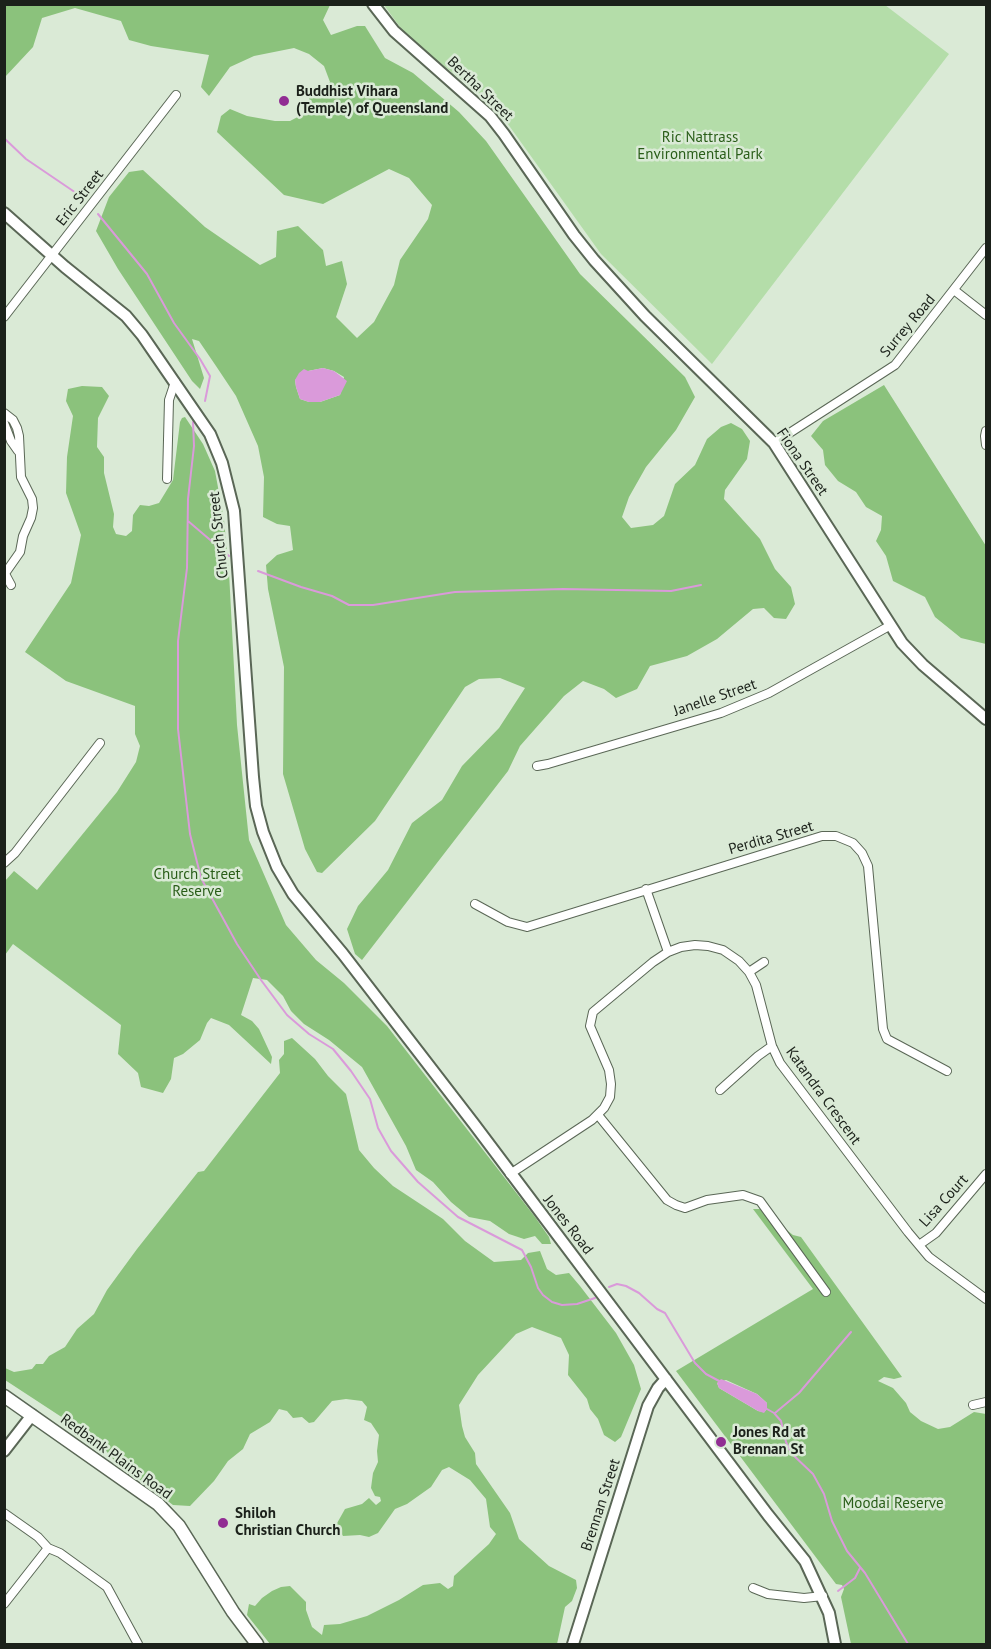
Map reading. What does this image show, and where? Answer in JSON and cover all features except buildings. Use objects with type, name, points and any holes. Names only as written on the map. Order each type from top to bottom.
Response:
[{"type":"main road","name":"Redbank Plains Road","points":[[4,1396],[158,1504],[179,1526],[256,1644]]},
{"type":"street","name":"Bertha Street","points":[[373,4],[394,31],[490,116],[574,235]]},
{"type":"street","name":"Eric Street","points":[[4,317],[176,95]]},
{"type":"street","name":"Church Street","points":[[4,213],[126,316],[142,335],[210,434],[230,488],[234,511],[253,777],[256,806],[263,832]]},
{"type":"street","name":"Fiona Street","points":[[574,235],[622,292],[774,443],[902,643],[923,665],[987,719]]},
{"type":"street","name":"Surrey Road","points":[[774,443],[895,365],[987,248]]},
{"type":"street","points":[[954,290],[987,315]]},
{"type":"street","points":[[167,479],[169,400],[175,382]]},
{"type":"street","points":[[4,413],[13,420],[20,436],[21,477],[32,499],[33,508],[20,552],[5,572],[11,585]]},
{"type":"street","points":[[4,423],[19,453]]},
{"type":"street","points":[[987,431],[985,436],[987,445]]},
{"type":"street","name":"Janelle Street","points":[[537,766],[548,765],[721,713],[769,693],[891,625]]},
{"type":"street","points":[[4,863],[15,853],[100,743]]},
{"type":"street","name":"Jones Road","points":[[263,832],[277,867],[293,894],[343,954],[805,1561],[823,1596],[835,1644]]},
{"type":"street","name":"Perdita Street","points":[[475,904],[508,922],[527,927],[822,836],[836,836],[853,843],[862,853],[868,866],[884,1029],[887,1039],[947,1071]]},
{"type":"street","points":[[646,890],[668,952]]},
{"type":"street","name":"Katandra Crescent","points":[[510,1174],[582,1127],[598,1114],[610,1097],[609,1070],[591,1031],[593,1012],[668,952],[681,947],[708,946],[723,950],[739,961],[749,972],[756,985],[772,1046],[789,1077],[919,1245],[940,1266],[987,1299]]},
{"type":"street","points":[[749,972],[764,962]]},
{"type":"street","points":[[720,1090],[772,1046]]},
{"type":"street","points":[[598,1114],[668,1200],[676,1205],[685,1208],[707,1200],[743,1195],[760,1201],[826,1292]]},
{"type":"street","name":"Lisa Court","points":[[919,1245],[936,1233],[987,1174]]},
{"type":"street","name":"Brennan Street","points":[[573,1644],[648,1406],[666,1379]]},
{"type":"street","points":[[974,1405],[987,1402]]},
{"type":"street","points":[[4,1451],[32,1415]]},
{"type":"street","points":[[4,1513],[48,1548],[60,1552],[107,1587],[138,1644]]},
{"type":"street","points":[[4,1604],[48,1548]]},
{"type":"street","points":[[753,1588],[768,1594],[804,1598],[823,1596]]},
{"type":"green space","points":[[4,5],[330,5],[323,20],[331,35],[357,26],[365,26],[385,58],[413,73],[459,112],[486,141],[580,274],[685,377],[695,397],[676,430],[646,467],[629,497],[622,517],[631,528],[653,525],[664,516],[675,484],[695,465],[707,439],[721,427],[731,423],[742,429],[750,441],[747,459],[725,490],[724,499],[760,539],[775,569],[791,587],[795,604],[786,619],[774,618],[764,608],[753,609],[717,639],[687,656],[650,666],[637,689],[616,698],[604,689],[583,681],[564,696],[520,746],[508,771],[362,960],[355,954],[347,929],[358,906],[388,870],[412,823],[442,800],[462,766],[499,728],[525,688],[500,678],[479,679],[465,687],[375,821],[322,873],[317,872],[305,849],[283,774],[284,667],[268,589],[266,565],[277,555],[293,550],[290,526],[277,524],[263,517],[264,477],[258,446],[236,396],[199,341],[192,339],[204,378],[200,389],[192,381],[118,269],[96,231],[109,197],[129,172],[143,170],[205,227],[260,265],[276,257],[277,231],[298,226],[323,250],[326,266],[342,261],[347,284],[336,317],[357,338],[374,322],[394,285],[400,260],[428,219],[432,205],[409,178],[389,169],[323,204],[284,195],[217,132],[221,116],[230,109],[247,116],[275,121],[290,121],[311,110],[309,98],[330,82],[324,66],[309,54],[294,48],[254,56],[230,67],[209,96],[201,87],[209,55],[151,46],[129,40],[121,21],[75,8],[42,18],[33,47],[5,77]],"holes":[[[323,368],[344,377],[340,395],[320,402],[300,399],[295,380],[308,371]]]},
{"type":"green space","name":"Ric Nattrass Environmental Park","points":[[384,5],[885,5],[949,54],[712,364],[601,254],[495,106],[407,37]]},
{"type":"green space","points":[[884,385],[986,546],[986,644],[961,638],[935,617],[925,597],[893,581],[886,556],[876,541],[881,530],[882,516],[866,507],[856,492],[838,481],[825,465],[823,450],[811,436],[823,421]]},
{"type":"green space","name":"Church Street Reserve","points":[[82,386],[102,387],[109,396],[98,418],[97,447],[104,457],[104,473],[114,514],[113,527],[116,534],[126,536],[132,531],[133,515],[140,505],[149,506],[159,503],[173,480],[182,418],[185,417],[203,444],[215,471],[224,520],[229,572],[237,725],[249,840],[286,925],[316,960],[344,983],[387,1026],[535,1217],[549,1237],[551,1244],[542,1244],[535,1236],[524,1239],[509,1234],[490,1221],[469,1217],[433,1182],[416,1170],[406,1146],[362,1067],[329,1040],[304,1024],[291,1011],[283,996],[267,980],[253,978],[241,1015],[252,1021],[259,1029],[272,1057],[271,1064],[229,1025],[211,1018],[200,1040],[183,1054],[174,1058],[171,1079],[163,1093],[141,1087],[138,1073],[118,1054],[121,1025],[13,944],[5,955],[5,881],[14,871],[37,890],[117,792],[136,762],[140,746],[135,734],[135,706],[66,681],[25,652],[71,583],[81,535],[66,493],[67,457],[73,416],[66,401],[68,389]]},
{"type":"green space","points":[[292,1038],[315,1059],[346,1094],[359,1150],[374,1168],[393,1186],[443,1219],[465,1241],[494,1262],[521,1260],[528,1253],[540,1251],[547,1269],[556,1275],[569,1273],[580,1286],[616,1333],[634,1365],[641,1389],[621,1437],[615,1442],[604,1435],[587,1399],[568,1375],[569,1355],[561,1338],[532,1327],[516,1334],[478,1375],[459,1405],[465,1437],[475,1453],[476,1464],[510,1513],[519,1539],[549,1566],[576,1580],[577,1588],[572,1601],[565,1607],[557,1644],[270,1644],[247,1615],[249,1604],[255,1606],[272,1591],[290,1586],[306,1602],[306,1610],[312,1627],[322,1635],[324,1625],[340,1624],[367,1616],[423,1585],[440,1583],[448,1589],[453,1586],[454,1576],[489,1544],[496,1534],[490,1527],[486,1499],[470,1480],[449,1467],[442,1470],[431,1487],[407,1504],[395,1509],[378,1533],[369,1537],[343,1536],[336,1525],[345,1509],[362,1504],[369,1498],[376,1505],[381,1501],[371,1488],[373,1473],[378,1462],[379,1435],[371,1423],[364,1420],[367,1407],[362,1401],[346,1399],[332,1401],[314,1422],[309,1423],[302,1417],[293,1418],[287,1411],[279,1409],[270,1422],[250,1434],[243,1449],[228,1461],[214,1481],[190,1506],[173,1505],[114,1460],[86,1433],[5,1380],[5,1368],[14,1372],[32,1369],[36,1364],[43,1364],[49,1356],[65,1347],[77,1329],[94,1314],[107,1290],[137,1249],[198,1172],[204,1171],[280,1073],[279,1060],[284,1054],[284,1041]]},
{"type":"green space","name":"Moodai Reserve","points":[[753,1209],[760,1209],[793,1235],[801,1237],[902,1377],[894,1379],[884,1377],[878,1381],[893,1388],[906,1403],[910,1412],[921,1421],[938,1429],[950,1427],[974,1412],[986,1414],[986,1644],[851,1644],[841,1597],[844,1589],[842,1585],[836,1584],[676,1371],[813,1289]],"holes":[[[726,1380],[757,1394],[767,1403],[767,1409],[764,1412],[758,1411],[719,1388],[717,1383]]]},
{"type":"shaded area","points":[[323,368],[334,371],[347,381],[340,395],[320,402],[300,399],[295,380],[299,373],[304,369],[308,371]]},
{"type":"shaded area","points":[[721,1379],[757,1394],[767,1403],[767,1409],[764,1413],[758,1411],[719,1388],[717,1383]]},
{"type":"waterway","points":[[4,138],[26,159],[82,197]]},
{"type":"waterway","points":[[98,214],[147,274],[174,323],[210,376],[205,401]]},
{"type":"waterway","points":[[193,422],[194,446],[188,499],[187,568],[178,641],[178,729],[190,834],[201,878],[237,944],[261,980],[287,1015],[309,1034],[333,1049],[351,1071],[370,1099],[378,1128],[391,1151],[418,1182],[458,1217],[522,1250],[538,1288],[552,1302],[562,1305],[577,1304],[595,1298]]},
{"type":"waterway","points":[[188,521],[229,556]]},
{"type":"waterway","points":[[258,571],[332,596],[349,605],[373,605],[455,592],[563,589],[671,591],[701,585]]},
{"type":"waterway","points":[[609,1287],[617,1284],[626,1286],[665,1313],[695,1363],[706,1374],[721,1382]]},
{"type":"waterway","points":[[775,1413],[799,1393],[851,1332]]},
{"type":"waterway","points":[[767,1409],[781,1421],[791,1453],[813,1474],[824,1494],[832,1521],[847,1551],[865,1573],[908,1644]]},
{"type":"waterway","points":[[838,1591],[855,1578],[860,1568]]},
{"type":"place","name":"Buddhist Vihara (Temple) of Queensland","points":[[284,101]]},
{"type":"place","name":"Jones Rd at Brennan St","points":[[721,1442]]},
{"type":"place","name":"Shiloh Christian Church","points":[[223,1523]]}]
